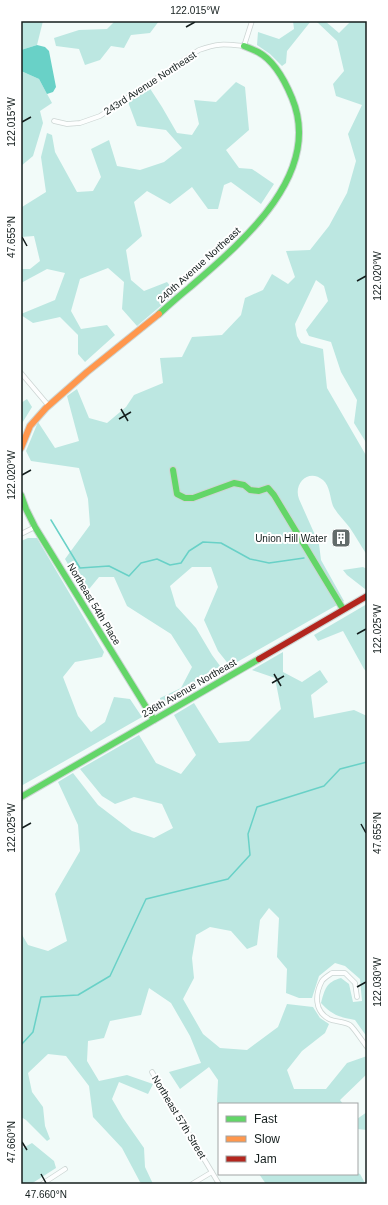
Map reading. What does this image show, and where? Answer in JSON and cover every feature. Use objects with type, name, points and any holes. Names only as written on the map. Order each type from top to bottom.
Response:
[{"type":"street","points":[[244,46],[252,21]]},
{"type":"street","name":"243rd Avenue Northeast","points":[[54,121],[67,124],[80,123],[100,116],[199,50],[221,44],[244,46]]},
{"type":"street","name":"240th Avenue Northeast","points":[[21,448],[23,440],[30,427],[38,415],[48,405],[136,334],[228,254],[248,234],[276,198],[289,174],[299,139],[295,108],[285,82],[275,68],[258,53],[244,46]]},
{"type":"street","points":[[21,373],[48,405]]},
{"type":"street","points":[[173,470],[177,494],[185,498],[193,498],[234,483],[244,485],[250,490],[259,491],[268,488],[274,495],[343,609]]},
{"type":"street","name":"Northeast 54th Place","points":[[21,496],[35,527],[154,720]]},
{"type":"street","points":[[21,534],[35,527]]},
{"type":"street","name":"236th Avenue Northeast","points":[[21,797],[367,596]]},
{"type":"street","points":[[357,997],[355,983],[345,973],[332,973],[323,980],[317,996],[317,1003],[324,1016],[351,1025],[367,1047]]},
{"type":"street","name":"Northeast 57th Street","points":[[152,1072],[219,1184]]},
{"type":"street","points":[[42,1184],[65,1169]]},
{"type":"street","points":[[192,1184],[212,1172]]},
{"type":"shaded area","points":[[21,21],[43,21],[37,45],[21,50]]},
{"type":"shaded area","points":[[115,21],[159,21],[150,33],[131,35],[124,48],[111,46],[100,60],[85,65],[79,49],[56,46],[54,38],[79,30],[107,29]]},
{"type":"shaded area","points":[[293,21],[311,21],[287,51],[286,63],[282,66],[270,54],[257,45],[258,32],[279,39],[294,29]]},
{"type":"shaded area","points":[[316,21],[325,21],[339,33],[351,21],[367,21],[367,444],[354,423],[357,400],[341,372],[331,342],[309,336],[306,330],[328,301],[324,286],[316,280],[295,324],[297,336],[301,343],[323,349],[327,388],[367,457],[367,555],[350,528],[333,506],[328,489],[323,480],[312,476],[304,479],[298,488],[299,499],[319,544],[321,560],[344,601],[230,666],[218,651],[204,620],[218,587],[211,567],[192,567],[170,586],[176,606],[196,628],[223,670],[158,708],[160,698],[181,688],[192,667],[171,634],[127,606],[114,577],[99,577],[85,594],[65,559],[90,525],[88,499],[79,468],[31,461],[26,451],[38,422],[55,448],[79,441],[67,396],[77,389],[89,418],[107,423],[126,407],[134,395],[163,383],[160,358],[182,357],[192,337],[222,335],[241,315],[245,298],[263,290],[272,274],[288,284],[295,277],[286,251],[310,250],[329,226],[347,193],[356,161],[348,134],[362,105],[336,96],[333,84],[344,71],[337,41]]},
{"type":"shaded area","points":[[21,71],[39,79],[52,103],[40,111],[43,123],[33,156],[21,166]]},
{"type":"shaded area","points":[[236,82],[245,87],[249,130],[226,150],[239,168],[252,169],[274,184],[261,204],[231,182],[224,185],[218,209],[208,209],[192,187],[170,204],[147,191],[134,202],[142,236],[126,250],[131,280],[144,291],[167,282],[176,293],[137,326],[122,309],[124,282],[108,268],[80,279],[71,311],[81,329],[107,325],[115,335],[85,362],[78,354],[78,335],[60,317],[33,323],[21,315],[55,300],[65,273],[47,269],[21,283],[21,269],[30,269],[40,261],[34,236],[21,237],[21,205],[22,207],[46,192],[41,157],[47,133],[52,135],[55,152],[77,192],[93,191],[101,177],[91,149],[109,140],[117,166],[140,170],[164,162],[182,148],[166,130],[137,126],[128,102],[149,87],[177,133],[192,135],[199,124],[194,100],[216,102]]},
{"type":"shaded area","points":[[27,399],[32,407],[21,425],[21,403]]},
{"type":"shaded area","points":[[28,538],[37,538],[104,652],[102,657],[75,662],[63,677],[78,716],[91,732],[105,722],[114,697],[130,699],[142,717],[21,786],[21,541]]},
{"type":"shaded area","points":[[363,567],[367,569],[367,588],[365,589],[343,570]]},
{"type":"shaded area","points":[[367,604],[367,672],[343,631],[318,641],[314,635]]},
{"type":"shaded area","points":[[283,652],[283,672],[302,682],[320,670],[328,682],[311,695],[314,718],[354,710],[367,716],[367,1037],[355,1020],[336,1015],[321,1003],[329,984],[341,978],[349,984],[353,1002],[362,1001],[360,979],[345,966],[335,963],[319,976],[312,998],[299,998],[286,993],[287,969],[277,957],[279,918],[269,908],[260,920],[257,945],[247,949],[231,931],[210,927],[196,935],[192,958],[194,978],[183,999],[203,1034],[220,1048],[247,1050],[278,1027],[287,1004],[313,1007],[320,1018],[329,1024],[325,1033],[302,1051],[287,1070],[294,1089],[326,1089],[347,1063],[367,1056],[367,1074],[340,1100],[342,1103],[218,1103],[217,1102],[218,1080],[209,1067],[180,1089],[169,1072],[201,1063],[190,1036],[171,1003],[149,988],[141,1015],[110,1021],[104,1038],[88,1041],[87,1061],[99,1081],[127,1075],[153,1084],[148,1094],[119,1082],[112,1099],[144,1148],[145,1167],[153,1184],[143,1184],[140,1182],[122,1148],[93,1117],[89,1086],[66,1056],[48,1054],[28,1073],[32,1092],[43,1107],[45,1126],[50,1139],[47,1141],[21,1117],[21,933],[28,945],[48,951],[67,941],[55,894],[80,851],[78,825],[58,782],[73,773],[98,805],[132,831],[154,838],[173,828],[162,804],[134,797],[115,804],[102,796],[80,769],[139,735],[156,763],[181,774],[196,755],[174,715],[194,703],[219,743],[249,741],[281,709],[275,678],[252,670]]},
{"type":"shaded area","points":[[367,1112],[367,1130],[358,1129],[358,1118]]},
{"type":"shaded area","points":[[32,1143],[54,1161],[56,1168],[31,1184],[21,1184],[21,1149]]},
{"type":"shaded area","points":[[358,1173],[360,1174],[365,1183],[365,1184],[266,1184],[260,1175],[358,1175]]},
{"type":"water","points":[[37,45],[45,47],[49,51],[56,87],[53,92],[47,94],[39,79],[21,71],[21,50]]},
{"type":"waterway","points":[[51,520],[80,568],[109,566],[129,576],[141,563],[157,559],[170,565],[181,563],[189,551],[203,542],[221,543],[250,559],[269,563],[304,558]]},
{"type":"waterway","points":[[21,1045],[33,1032],[41,997],[78,995],[110,976],[146,899],[228,879],[250,855],[248,834],[257,807],[324,786],[340,769],[367,762]]},
{"type":"traffic: fast","points":[[159,314],[231,251],[252,229],[272,205],[287,180],[297,154],[299,126],[292,98],[286,85],[279,72],[270,61],[258,52],[244,46]]},
{"type":"traffic: fast","points":[[173,470],[177,494],[185,498],[193,498],[234,483],[244,485],[250,490],[259,491],[268,488],[274,495],[343,609]]},
{"type":"traffic: fast","points":[[21,495],[35,527],[154,720]]},
{"type":"traffic: fast","points":[[21,797],[259,659]]},
{"type":"traffic: slow","points":[[21,448],[30,426],[46,408],[87,372],[159,314]]},
{"type":"traffic: jam","points":[[259,659],[367,596]]},
{"type":"place","name":"Union Hill Water","points":[[341,538]]}]
